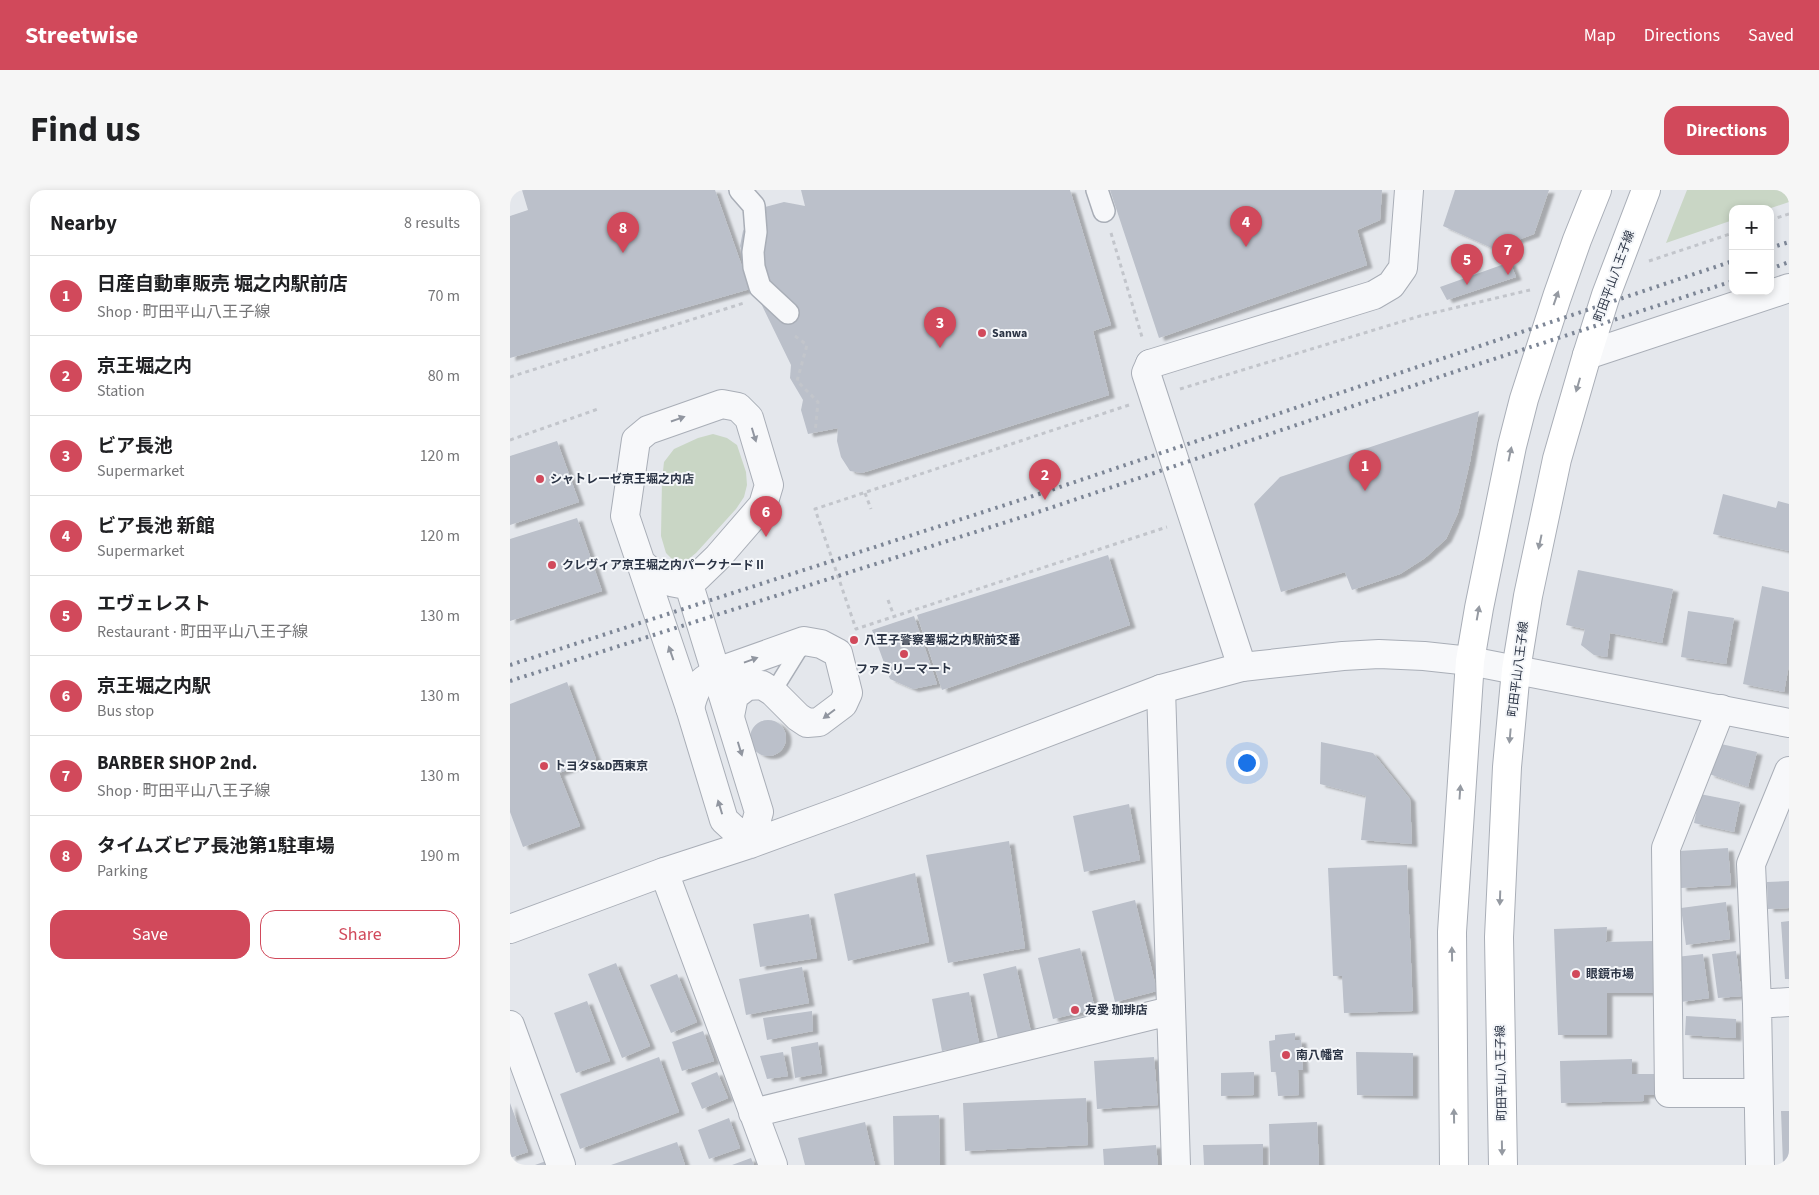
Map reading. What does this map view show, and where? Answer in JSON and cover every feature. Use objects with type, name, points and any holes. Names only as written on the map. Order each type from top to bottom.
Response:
[{"type":"main road","points":[[1454,1165],[1452,932],[1470,661],[1490,549],[1524,399],[1577,240],[1597,190]]},
{"type":"main road","name":"町田平山八王子線","points":[[1503,1165],[1498,938],[1506,776],[1516,670],[1527,603],[1557,459],[1586,355],[1606,294],[1646,190]]},
{"type":"street","points":[[740,190],[754,206],[756,232],[753,252],[754,267],[760,287],[788,313]]},
{"type":"street","points":[[1097,190],[1104,211]]},
{"type":"street","points":[[1242,667],[1146,374],[1150,364],[1374,294],[1391,285],[1403,268],[1409,190]]},
{"type":"street","points":[[1586,355],[1789,288]]},
{"type":"street","points":[[640,562],[661,580],[672,584],[689,585],[718,558],[763,505],[769,485],[749,418],[738,407],[722,404],[648,430],[636,440],[626,516],[640,562],[690,708],[724,820],[750,844]]},
{"type":"street","points":[[689,585],[759,812],[750,844]]},
{"type":"street","points":[[690,708],[695,690],[705,678],[717,672],[804,642],[821,644],[838,653],[848,693],[843,704],[819,722],[807,723],[798,717],[773,692],[762,685],[747,686],[734,696],[730,716]]},
{"type":"street","points":[[510,929],[664,872],[750,844],[1161,689],[1242,667],[1344,656],[1379,654],[1424,656],[1470,661],[1789,723]]},
{"type":"street","points":[[1161,689],[1176,1165]]},
{"type":"street","points":[[1720,709],[1666,848],[1669,1093],[1758,1093]]},
{"type":"street","points":[[1760,1165],[1752,864],[1789,771]]},
{"type":"street","points":[[664,872],[773,1165]]},
{"type":"street","points":[[1757,1004],[1789,1002]]},
{"type":"street","points":[[753,1113],[1170,1011]]},
{"type":"street","points":[[510,1024],[561,1165]]},
{"type":"lane","points":[[773,692],[804,642]]},
{"type":"path","points":[[1104,211],[1150,364]]},
{"type":"path","points":[[1774,219],[1789,214]]},
{"type":"path","points":[[1646,262],[1729,234]]},
{"type":"path","points":[[510,377],[768,296]]},
{"type":"path","points":[[788,313],[790,332],[807,345],[797,381],[818,402],[815,433]]},
{"type":"path","points":[[510,440],[598,409]]},
{"type":"path","points":[[865,492],[871,509]]},
{"type":"path","points":[[816,509],[856,629],[1193,518]]},
{"type":"path","points":[[888,600],[894,616]]},
{"type":"green space","points":[[1687,190],[1789,190],[1789,202],[1774,207],[1774,205],[1729,205],[1729,221],[1666,243]]},
{"type":"green space","points":[[713,434],[727,438],[737,445],[746,472],[747,485],[744,497],[736,509],[696,553],[685,562],[675,562],[666,553],[661,536],[664,462],[674,449],[698,438]]},
{"type":"building","points":[[522,190],[715,190],[750,289],[510,358],[510,216],[528,210]]},
{"type":"building","points":[[801,190],[1070,190],[1111,325],[1093,331],[1109,395],[862,473],[850,471],[841,457],[837,441],[838,428],[808,434],[801,410],[803,400],[790,378],[791,365],[753,287],[740,246],[743,231],[751,217],[765,207],[784,202],[805,206]]},
{"type":"building","points":[[1110,190],[1382,190],[1380,220],[1357,230],[1367,265],[1159,338]]},
{"type":"building","points":[[1455,190],[1549,190],[1534,234],[1494,249],[1443,226]]},
{"type":"building","points":[[1510,262],[1516,277],[1447,300],[1440,287]]},
{"type":"building","points":[[1479,411],[1458,513],[1446,539],[1425,558],[1400,574],[1352,590],[1345,572],[1281,592],[1254,504],[1280,477]]},
{"type":"building","name":"シャトレーゼ京王堀之内店","points":[[557,441],[579,502],[510,525],[510,456]]},
{"type":"building","points":[[1723,494],[1776,508],[1778,501],[1789,504],[1789,551],[1713,534]]},
{"type":"building","name":"クレヴィア京王堀之内パークナードⅡ","points":[[577,518],[602,591],[510,621],[510,539]]},
{"type":"building","points":[[1108,555],[1130,625],[942,690],[917,615]]},
{"type":"building","points":[[1578,570],[1673,589],[1662,643],[1610,633],[1607,657],[1594,655],[1581,645],[1585,629],[1566,625]]},
{"type":"building","points":[[1762,586],[1789,592],[1789,665],[1784,692],[1743,684]]},
{"type":"building","points":[[1688,611],[1734,618],[1726,664],[1681,657]]},
{"type":"building","name":"ファミリーマート","points":[[914,616],[937,684],[913,689],[890,679],[872,630]]},
{"type":"building","name":"トヨタS&D西東京","points":[[567,682],[596,759],[559,773],[580,826],[523,847],[510,812],[510,704]]},
{"type":"building","points":[[768,720],[781,725],[786,738],[781,751],[768,756],[755,751],[750,738],[755,725]]},
{"type":"building","points":[[1321,742],[1373,753],[1410,799],[1412,844],[1361,840],[1366,796],[1320,784]]},
{"type":"building","points":[[1721,744],[1757,752],[1748,787],[1709,774]]},
{"type":"building","points":[[1700,794],[1740,802],[1734,832],[1694,823]]},
{"type":"building","points":[[1129,804],[1140,860],[1084,872],[1073,816]]},
{"type":"building","points":[[1009,841],[1025,948],[948,963],[926,855]]},
{"type":"building","points":[[1728,848],[1731,885],[1681,888],[1679,851]]},
{"type":"building","points":[[1407,865],[1413,1011],[1344,1013],[1342,976],[1333,976],[1328,868]]},
{"type":"building","points":[[915,873],[929,942],[848,961],[834,894]]},
{"type":"building","points":[[1789,881],[1789,908],[1768,909],[1767,882]]},
{"type":"building","points":[[1135,900],[1157,991],[1115,1002],[1092,911]]},
{"type":"building","points":[[1726,902],[1730,939],[1686,945],[1681,908]]},
{"type":"building","points":[[809,914],[817,958],[760,967],[753,924]]},
{"type":"building","points":[[1789,921],[1789,979],[1785,979],[1781,922]]},
{"type":"building","points":[[1607,927],[1606,942],[1655,941],[1658,993],[1607,993],[1607,1035],[1558,1035],[1554,929]]},
{"type":"building","points":[[1080,948],[1095,1009],[1053,1019],[1038,958]]},
{"type":"building","points":[[1736,951],[1742,996],[1718,998],[1712,954]]},
{"type":"building","points":[[1703,954],[1709,998],[1681,1002],[1676,957]]},
{"type":"building","points":[[616,963],[650,1046],[622,1058],[588,974]]},
{"type":"building","points":[[1016,966],[1031,1032],[998,1039],[983,974]]},
{"type":"building","points":[[802,967],[809,1003],[746,1015],[739,979]]},
{"type":"building","points":[[677,974],[697,1022],[671,1033],[650,985]]},
{"type":"building","points":[[969,992],[979,1043],[942,1051],[932,999]]},
{"type":"building","points":[[587,1001],[610,1061],[576,1073],[554,1013]]},
{"type":"building","points":[[812,1011],[813,1031],[767,1040],[763,1018]]},
{"type":"building","points":[[1686,1016],[1736,1019],[1736,1038],[1685,1035]]},
{"type":"building","points":[[703,1031],[714,1061],[682,1071],[672,1042]]},
{"type":"building","name":"南八幡宮","points":[[1295,1033],[1295,1040],[1301,1040],[1303,1070],[1298,1070],[1299,1095],[1278,1096],[1276,1072],[1271,1072],[1269,1041],[1275,1040],[1275,1035]]},
{"type":"building","points":[[818,1042],[822,1073],[795,1078],[791,1047]]},
{"type":"building","points":[[783,1052],[788,1076],[767,1079],[760,1056]]},
{"type":"building","points":[[1356,1052],[1413,1053],[1413,1096],[1357,1095]]},
{"type":"building","points":[[659,1057],[679,1112],[580,1149],[560,1094]]},
{"type":"building","points":[[1154,1057],[1158,1105],[1097,1109],[1094,1061]]},
{"type":"building","points":[[1632,1059],[1632,1074],[1656,1074],[1657,1095],[1644,1095],[1644,1101],[1561,1103],[1560,1061]]},
{"type":"building","points":[[717,1072],[728,1098],[702,1109],[691,1083]]},
{"type":"building","points":[[1254,1072],[1254,1095],[1221,1096],[1221,1073]]},
{"type":"building","points":[[1086,1098],[1088,1145],[965,1151],[963,1103]]},
{"type":"building","points":[[510,1103],[528,1152],[510,1158]]},
{"type":"building","points":[[1781,1111],[1789,1111],[1789,1165],[1783,1165]]},
{"type":"building","points":[[939,1115],[940,1165],[894,1165],[893,1116]]},
{"type":"building","points":[[729,1118],[740,1148],[709,1159],[698,1130]]},
{"type":"building","points":[[865,1122],[875,1165],[805,1165],[798,1138]]},
{"type":"building","points":[[1317,1122],[1319,1165],[1270,1165],[1269,1124]]},
{"type":"building","points":[[677,1142],[685,1165],[611,1165]]},
{"type":"building","points":[[1263,1144],[1263,1165],[1204,1165],[1203,1145]]},
{"type":"building","points":[[1156,1145],[1158,1165],[1104,1165],[1103,1149]]},
{"type":"building","points":[[751,1158],[754,1165],[732,1165]]},
{"type":"building","points":[[546,1161],[547,1165],[535,1165]]},
{"type":"railway","points":[[1774,247],[1789,242]]},
{"type":"railway","points":[[510,665],[1039,494],[1729,262]]},
{"type":"railway","points":[[1774,268],[1789,262]]},
{"type":"railway","points":[[510,681],[1044,510],[1451,373],[1729,282]]},
{"type":"place","name":"ビア長池 新館","points":[[1246,247]]},
{"type":"place","name":"タイムズピア長池第1駐車場","points":[[623,253]]},
{"type":"place","name":"BARBER SHOP 2nd.","points":[[1508,275]]},
{"type":"place","name":"エヴェレスト","points":[[1467,285]]},
{"type":"place","name":"Sanwa","points":[[982,333]]},
{"type":"place","name":"ビア長池","points":[[940,348]]},
{"type":"place","name":"シャトレーゼ京王堀之内店","points":[[540,479]]},
{"type":"place","name":"日産自動車販売 堀之内駅前店","points":[[1365,491]]},
{"type":"place","name":"京王堀之内","points":[[1045,500]]},
{"type":"place","name":"京王堀之内駅","points":[[766,537]]},
{"type":"place","name":"クレヴィア京王堀之内パークナードⅡ","points":[[552,565]]},
{"type":"place","name":"八王子警察署堀之内駅前交番","points":[[854,640]]},
{"type":"place","name":"ファミリーマート","points":[[904,654]]},
{"type":"place","name":"トヨタS&D西東京","points":[[544,766]]},
{"type":"place","name":"眼鏡市場","points":[[1576,974]]},
{"type":"place","name":"友愛 珈琲店","points":[[1075,1010]]},
{"type":"place","name":"南八幡宮","points":[[1286,1055]]}]
